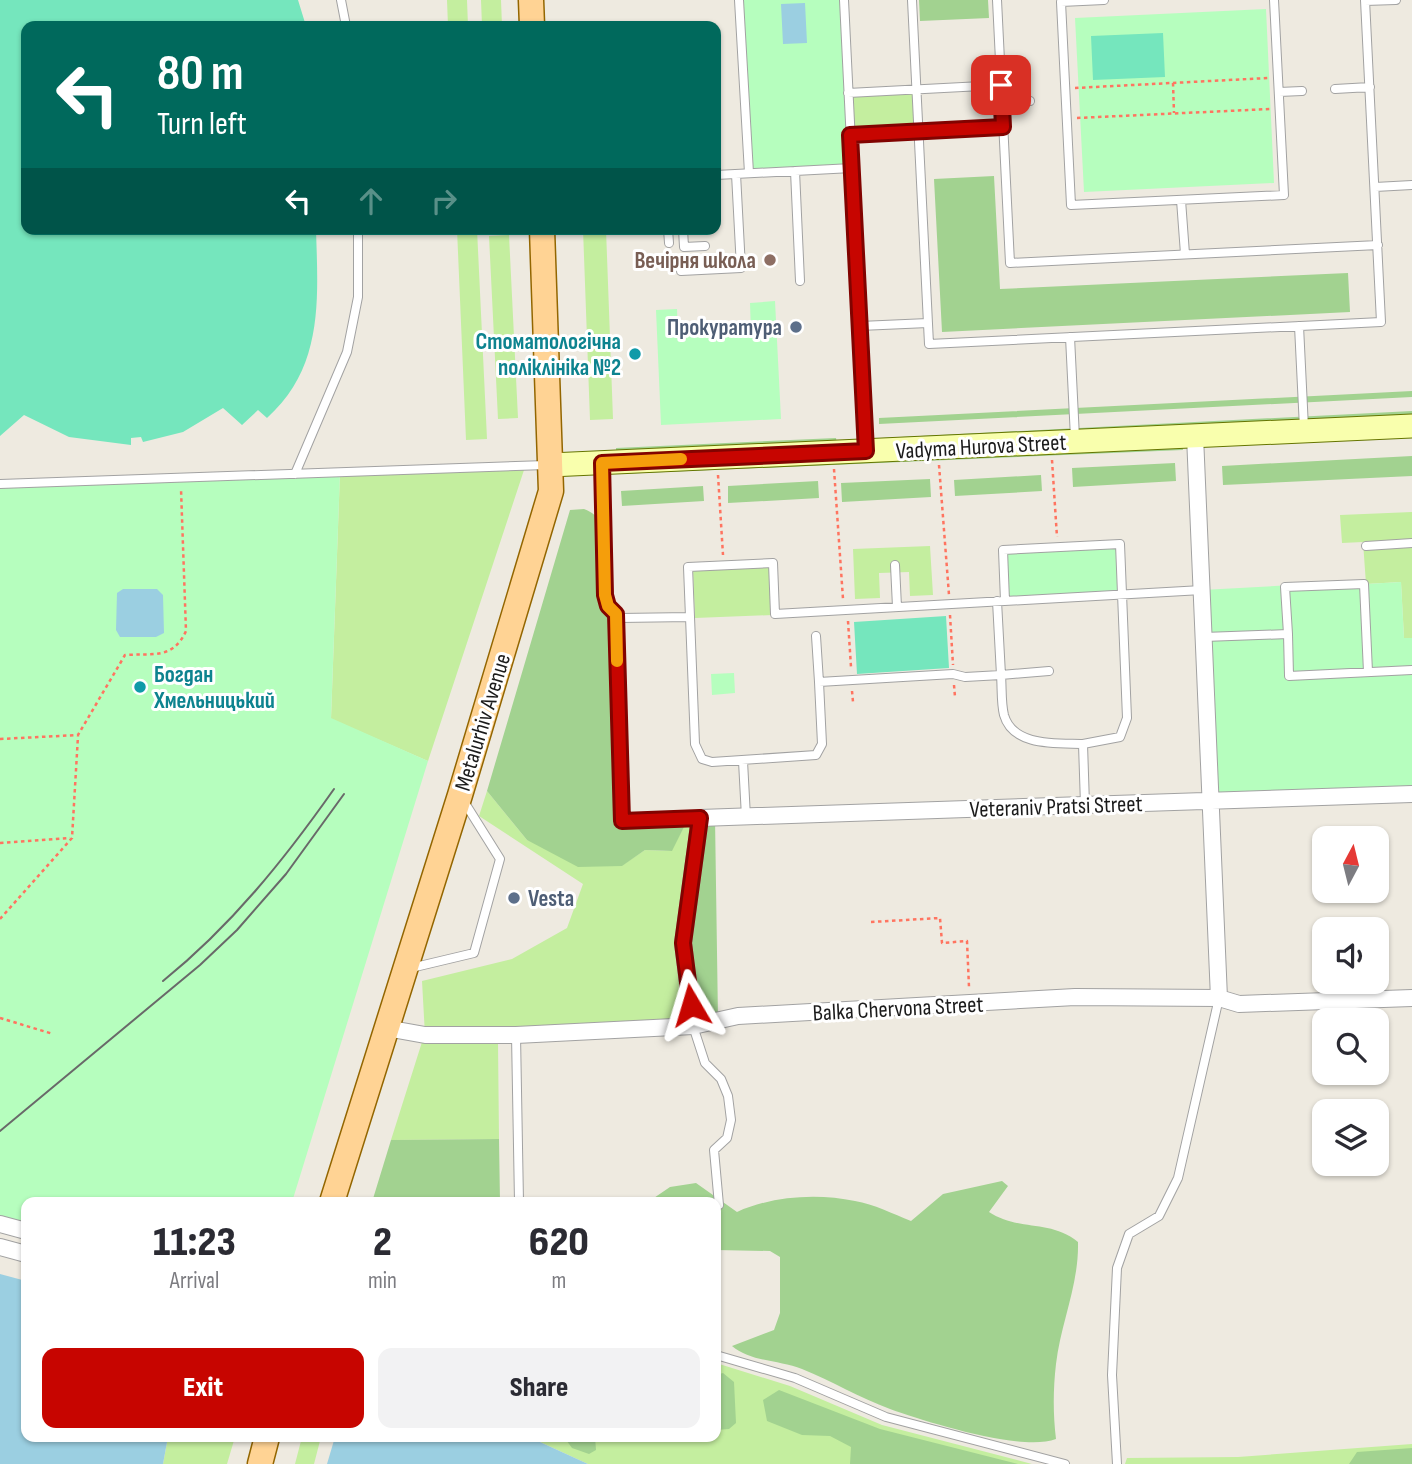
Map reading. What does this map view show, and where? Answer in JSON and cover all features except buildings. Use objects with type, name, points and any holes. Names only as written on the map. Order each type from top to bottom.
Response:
[{"type":"main road","points":[[531,0],[532,21]]},
{"type":"main road","name":"Metalurhiv Avenue","points":[[334,1197],[460,794],[551,491],[542,235]]},
{"type":"main road","points":[[260,1464],[266,1442]]},
{"type":"street","name":"Vadyma Hurova Street","points":[[550,465],[1412,426]]},
{"type":"street","points":[[1195,436],[1219,998]]},
{"type":"street","name":"Veteraniv Pratsi Street","points":[[700,818],[1412,794]]},
{"type":"street","points":[[693,1026],[683,943],[700,818]]},
{"type":"street","name":"Balka Chervona Street","points":[[386,1028],[425,1035],[516,1035],[693,1026],[738,1016],[1075,998],[1219,998],[1239,1004],[1412,998]]},
{"type":"street","points":[[0,1224],[21,1230]]},
{"type":"street","points":[[0,1247],[21,1253]]},
{"type":"lane","points":[[341,0],[345,21]]},
{"type":"lane","points":[[739,0],[749,173]]},
{"type":"lane","points":[[844,0],[866,451]]},
{"type":"lane","points":[[912,0],[929,344],[1381,322],[1365,1],[1396,0]]},
{"type":"lane","points":[[997,0],[1010,263],[1378,245]]},
{"type":"lane","points":[[1104,0],[1061,2],[1071,205],[1284,195],[1274,0]]},
{"type":"lane","points":[[848,93],[1001,85]]},
{"type":"lane","points":[[1335,89],[1370,87]]},
{"type":"lane","points":[[1279,92],[1302,90]]},
{"type":"lane","points":[[1056,100],[1066,99]]},
{"type":"lane","points":[[1002,102],[1030,101]]},
{"type":"lane","points":[[850,135],[1003,127]]},
{"type":"lane","points":[[721,175],[852,168]]},
{"type":"lane","points":[[795,171],[800,281]]},
{"type":"lane","points":[[681,271],[741,268],[736,174]]},
{"type":"lane","points":[[1375,187],[1412,185]]},
{"type":"lane","points":[[1181,200],[1185,254]]},
{"type":"lane","points":[[295,474],[347,352],[358,297],[358,235]]},
{"type":"lane","points":[[668,235],[669,243]]},
{"type":"lane","points":[[683,235],[684,247],[705,246]]},
{"type":"lane","points":[[860,326],[928,323]]},
{"type":"lane","points":[[1299,326],[1304,431]]},
{"type":"lane","points":[[1070,337],[1075,441]]},
{"type":"lane","points":[[602,463],[605,595],[608,606],[621,618],[690,617]]},
{"type":"lane","points":[[0,484],[550,465]]},
{"type":"lane","points":[[1366,546],[1412,543]]},
{"type":"lane","points":[[1120,544],[1127,718],[1120,737],[1083,744],[1044,743],[1024,738],[1011,728],[1004,716],[1001,675],[1003,550],[1057,547],[1120,544]]},
{"type":"lane","points":[[816,636],[822,744],[818,754],[808,758],[706,761],[696,751],[688,567],[773,563],[775,614],[1202,590]]},
{"type":"lane","points":[[895,565],[897,607]]},
{"type":"lane","points":[[1368,672],[1364,584],[1285,587],[1289,676],[1412,670]]},
{"type":"lane","points":[[616,614],[622,821],[700,818]]},
{"type":"lane","points":[[1204,637],[1287,634]]},
{"type":"lane","points":[[819,682],[1049,671]]},
{"type":"lane","points":[[1083,744],[1085,804]]},
{"type":"lane","points":[[743,761],[746,817]]},
{"type":"lane","points":[[404,970],[474,953],[500,859],[460,794]]},
{"type":"lane","points":[[1116,1464],[1112,1375],[1117,1268],[1129,1234],[1159,1216],[1178,1178],[1219,998]]},
{"type":"lane","points":[[693,1026],[705,1063],[721,1079],[729,1096],[731,1120],[727,1138],[715,1150],[718,1197]]},
{"type":"lane","points":[[516,1035],[519,1197]]},
{"type":"lane","points":[[721,1356],[795,1378],[886,1417],[1065,1464]]},
{"type":"path","points":[[1065,88],[1278,77]]},
{"type":"path","points":[[1172,83],[1174,113]]},
{"type":"path","points":[[1067,118],[1280,108]]},
{"type":"path","points":[[1051,442],[1057,547]]},
{"type":"path","points":[[938,448],[955,697]]},
{"type":"path","points":[[832,452],[844,610],[848,615],[853,702]]},
{"type":"path","points":[[717,457],[723,565]]},
{"type":"path","points":[[0,919],[72,838],[78,734],[125,655],[172,652],[180,645],[186,631],[180,478]]},
{"type":"path","points":[[0,739],[78,734]]},
{"type":"path","points":[[0,844],[72,838]]},
{"type":"path","points":[[872,922],[940,918],[942,943],[967,941],[970,1004]]},
{"type":"path","points":[[0,1018],[53,1034]]},
{"type":"green space","points":[[0,0],[298,0],[304,21],[21,21],[21,235],[316,235],[316,306],[314,331],[299,377],[286,398],[267,418],[258,410],[242,425],[223,408],[183,432],[143,442],[141,437],[131,438],[131,445],[69,437],[24,415],[0,436]]},
{"type":"green space","points":[[447,0],[467,0],[468,21],[448,21]]},
{"type":"green space","points":[[481,0],[501,0],[502,21],[482,21]]},
{"type":"green space","points":[[739,0],[844,0],[852,168],[749,173]]},
{"type":"green space","points":[[919,0],[988,0],[989,18],[920,21]]},
{"type":"green space","points":[[1266,9],[1274,183],[1084,192],[1075,18]]},
{"type":"green space","points":[[1163,33],[1165,77],[1093,80],[1091,36]]},
{"type":"green space","points":[[917,89],[919,132],[851,135],[848,93]]},
{"type":"green space","points":[[994,176],[1000,289],[1348,273],[1350,312],[942,332],[934,179]]},
{"type":"green space","points":[[457,235],[477,235],[487,439],[466,440]]},
{"type":"green space","points":[[509,235],[518,418],[498,419],[489,236]]},
{"type":"green space","points":[[583,235],[606,235],[613,419],[590,420]]},
{"type":"green space","points":[[775,301],[781,419],[661,425],[656,310],[677,309],[678,336],[751,333],[750,303]]},
{"type":"green space","points":[[1412,391],[1412,397],[879,424],[879,418]]},
{"type":"green space","points":[[1412,411],[1412,417],[882,444],[881,438]]},
{"type":"green space","points":[[836,438],[837,444],[616,454],[616,448]]},
{"type":"green space","points":[[1182,445],[1183,450],[619,474],[619,469]]},
{"type":"green space","points":[[1412,456],[1412,476],[1223,485],[1222,466]]},
{"type":"green space","points":[[1175,463],[1176,481],[1073,487],[1072,468]]},
{"type":"green space","points":[[525,467],[428,761],[331,719],[340,473]]},
{"type":"green space","points":[[340,473],[331,718],[428,761],[294,1197],[21,1197],[21,1224],[0,1218],[0,484]]},
{"type":"green space","points":[[1041,475],[1042,491],[955,496],[954,480]]},
{"type":"green space","points":[[930,479],[931,497],[842,502],[841,483]]},
{"type":"green space","points":[[818,481],[819,498],[728,503],[728,486]]},
{"type":"green space","points":[[703,486],[704,501],[622,506],[621,491]]},
{"type":"green space","points":[[584,509],[595,515],[602,525],[605,549],[603,589],[607,602],[616,614],[622,821],[688,819],[672,851],[645,850],[622,866],[578,867],[527,840],[487,791],[570,510]]},
{"type":"green space","points":[[1412,512],[1412,638],[1404,638],[1401,582],[1366,584],[1363,542],[1342,543],[1340,515]]},
{"type":"green space","points":[[1120,544],[1122,594],[1005,601],[1003,550]]},
{"type":"green space","points":[[930,546],[933,595],[910,596],[909,572],[879,573],[880,598],[855,599],[853,549]]},
{"type":"green space","points":[[769,567],[772,615],[695,618],[693,570]]},
{"type":"green space","points":[[1365,581],[1366,584],[1401,582],[1404,638],[1412,638],[1412,794],[1211,802],[1202,590]]},
{"type":"green space","points":[[946,616],[949,668],[857,674],[854,622]]},
{"type":"green space","points":[[734,673],[735,693],[712,695],[711,674]]},
{"type":"green space","points":[[487,791],[527,840],[621,866],[645,850],[671,851],[688,819],[700,818],[693,1026],[425,1035],[422,981],[512,959],[567,928],[583,884],[479,816]]},
{"type":"green space","points":[[700,818],[715,818],[718,1019],[693,1026],[683,943]]},
{"type":"green space","points":[[422,1042],[498,1042],[499,1139],[391,1140]]},
{"type":"green space","points":[[499,1139],[500,1197],[374,1197],[391,1140]]},
{"type":"green space","points":[[1002,1181],[1008,1186],[989,1212],[1012,1222],[1056,1230],[1078,1242],[1076,1273],[1056,1364],[1056,1439],[1020,1442],[998,1439],[927,1421],[879,1405],[802,1369],[756,1358],[732,1346],[774,1330],[780,1313],[780,1257],[770,1251],[721,1250],[721,1201],[737,1212],[780,1199],[825,1197],[869,1204],[911,1221],[943,1194]]},
{"type":"green space","points":[[696,1183],[716,1197],[655,1197],[670,1187]]},
{"type":"green space","points":[[721,1365],[790,1386],[882,1425],[1032,1464],[588,1464],[540,1442],[721,1442]]},
{"type":"green space","points":[[721,1374],[734,1382],[736,1423],[729,1429],[721,1430]]},
{"type":"green space","points":[[779,1390],[880,1429],[1018,1464],[850,1464],[851,1447],[830,1436],[802,1435],[767,1421],[763,1400]]},
{"type":"green space","points":[[167,1442],[234,1442],[227,1464],[163,1464]]},
{"type":"green space","points":[[301,1442],[320,1442],[314,1464],[295,1464]]},
{"type":"green space","points":[[568,1442],[595,1442],[596,1450],[589,1454],[572,1448]]},
{"type":"green space","points":[[1412,1444],[1412,1464],[1125,1464],[1127,1458],[1238,1457]]},
{"type":"green space","points":[[1412,1448],[1412,1464],[1349,1464],[1357,1452]]},
{"type":"water","points":[[805,3],[807,43],[783,44],[781,4]]},
{"type":"water","points":[[123,589],[157,589],[163,595],[164,633],[156,637],[120,637],[116,630],[117,593]]},
{"type":"water","points":[[0,1274],[21,1280],[21,1442],[167,1442],[163,1464],[0,1464]]},
{"type":"water","points":[[334,1442],[540,1442],[588,1464],[327,1464]]},
{"type":"tram line","points":[[163,981],[234,915],[296,841],[334,789]]},
{"type":"tram line","points":[[0,1131],[200,965],[237,930],[286,874],[344,794]]},
{"type":"slow traffic","points":[[617,661],[616,614],[608,606],[605,595],[602,463],[681,459]]},
{"type":"place","name":"Вечірня школа","points":[[770,260]]},
{"type":"place","name":"Прокуратура","points":[[796,327]]},
{"type":"place","name":"Стоматологічна поліклініка №2","points":[[635,354]]},
{"type":"place","name":"Богдан Хмельницький","points":[[140,687]]},
{"type":"place","name":"Vesta","points":[[514,898]]},
{"type":"route","points":[[691,1005],[683,943],[700,818],[622,821],[616,614],[608,606],[605,595],[602,463],[866,451],[850,135],[1003,127],[1001,85]]}]
